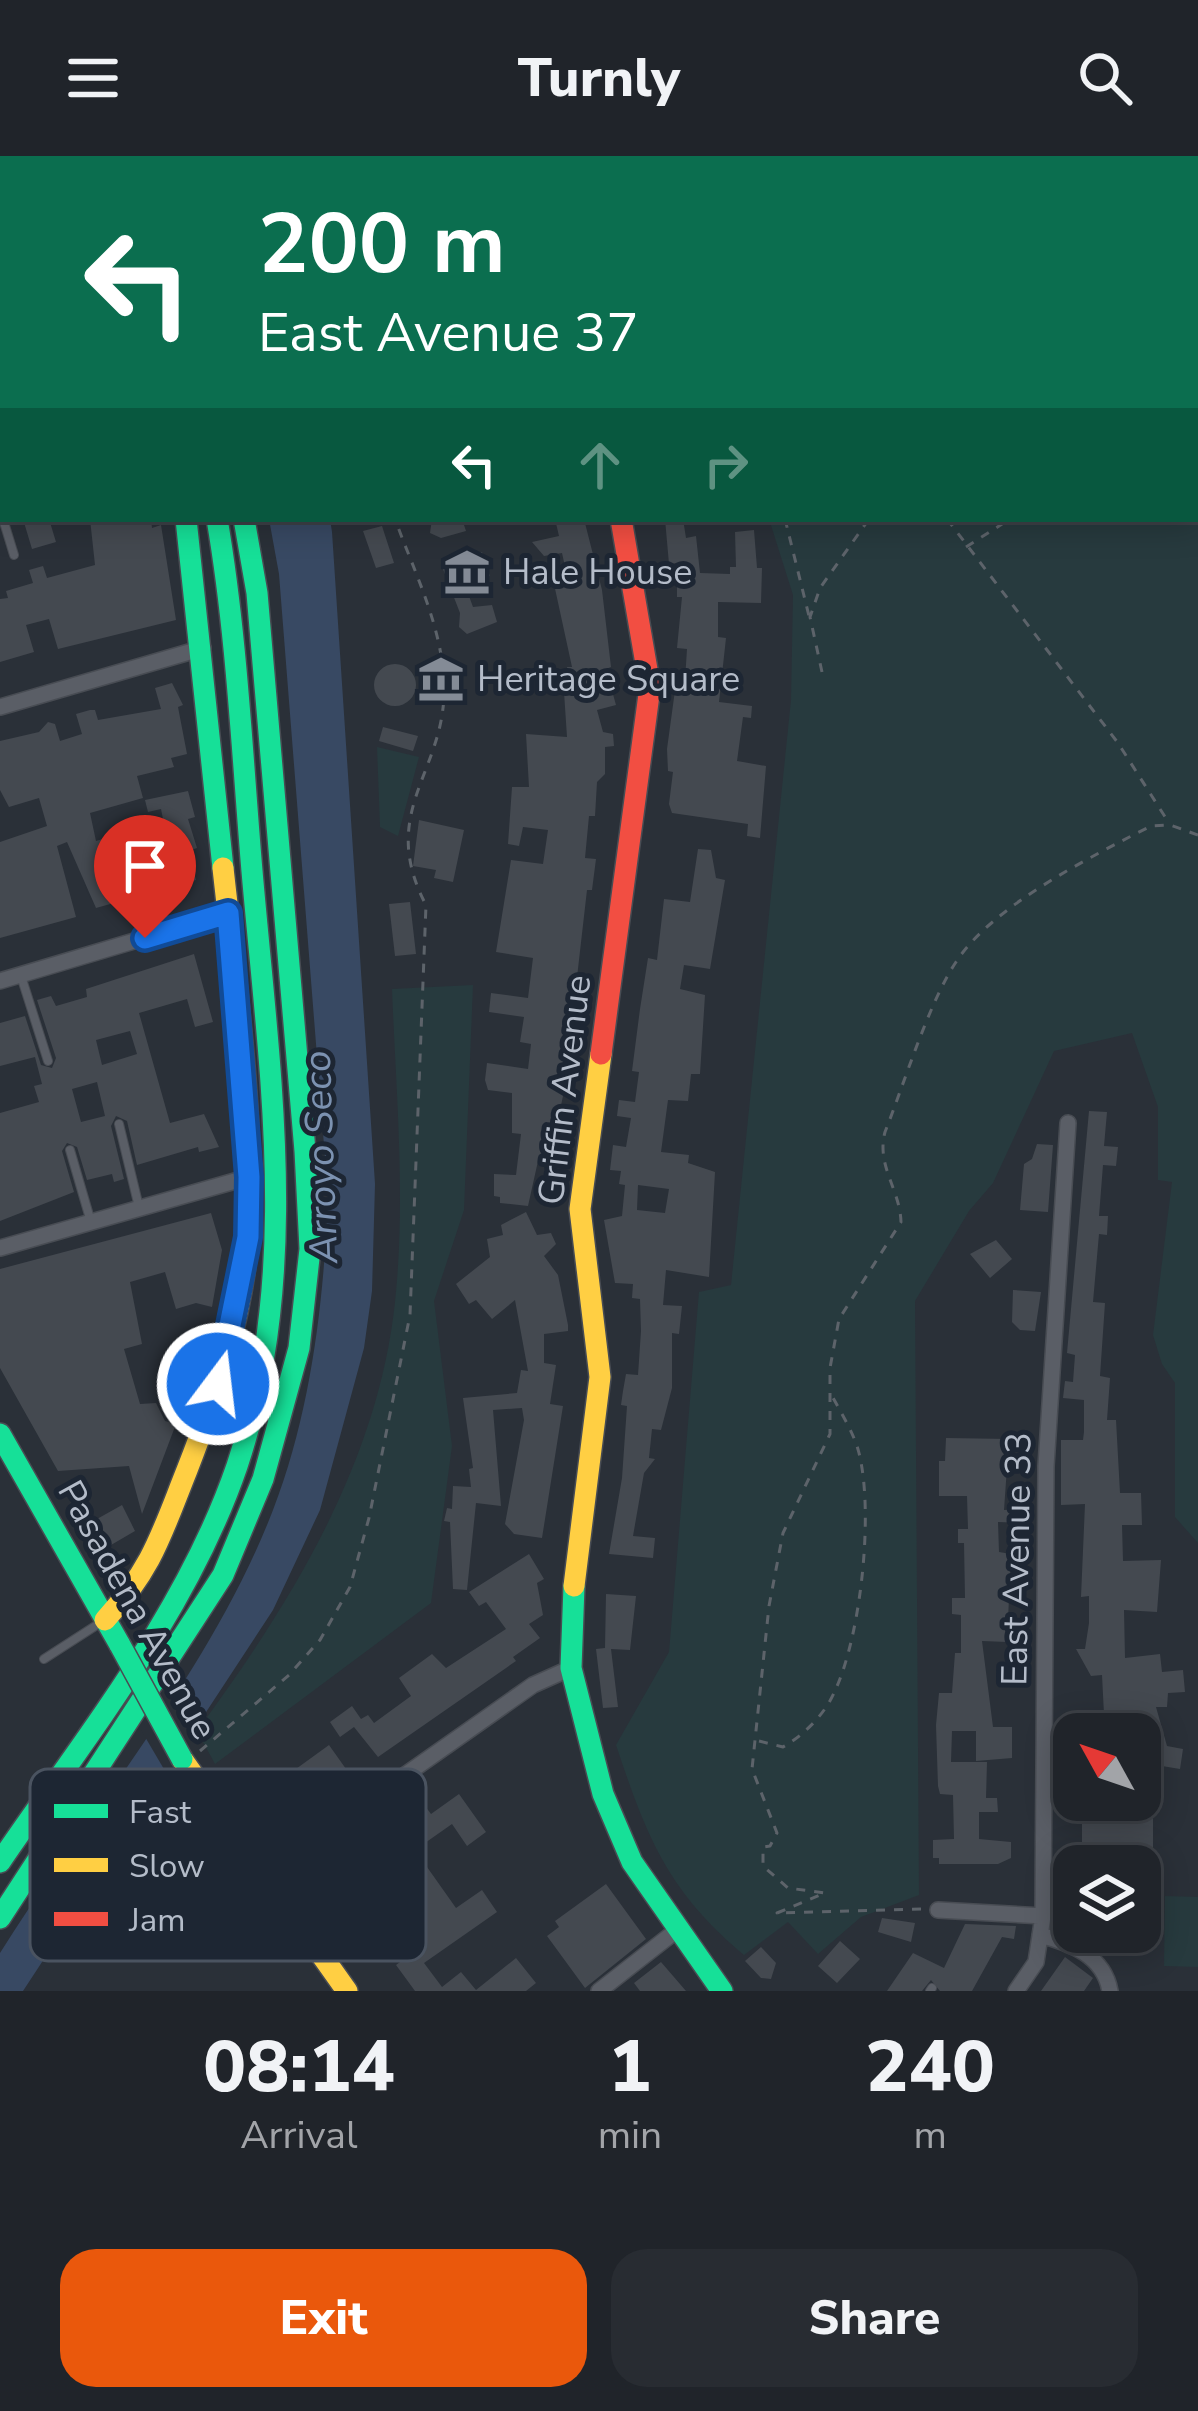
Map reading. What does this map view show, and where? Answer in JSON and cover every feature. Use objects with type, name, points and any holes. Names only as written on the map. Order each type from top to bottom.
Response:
[{"type":"main road","points":[[105,1620],[145,1576],[218,1384],[241,1286],[249,1177],[203,648],[185,522]]},
{"type":"main road","points":[[60,1769],[196,1560],[236,1469],[271,1332],[278,1245],[275,1151],[231,620],[217,522]]},
{"type":"main road","points":[[97,1769],[223,1575],[263,1479],[299,1348],[310,1249],[305,1151],[257,593],[245,522]]},
{"type":"main road","name":"Griffin Avenue","points":[[622,522],[650,687],[580,1209],[600,1377],[575,1550],[571,1669],[611,1817],[640,1878],[722,1991]]},
{"type":"main road","name":"Pasadena Avenue","points":[[0,1434],[189,1769]]},
{"type":"main road","points":[[0,1862],[30,1816]]},
{"type":"main road","points":[[0,1918],[30,1872]]},
{"type":"main road","name":"Pasadena Avenue","points":[[325,1961],[347,1991]]},
{"type":"street","points":[[0,707],[203,648]]},
{"type":"street","points":[[0,981],[228,913]]},
{"type":"street","name":"East Avenue 33","points":[[1016,1991],[1036,1962],[1043,1916],[1046,1466],[1068,1123]]},
{"type":"street","points":[[0,1248],[249,1177]]},
{"type":"street","points":[[412,1769],[532,1684],[571,1669]]},
{"type":"street","points":[[938,1910],[1043,1916]]},
{"type":"street","points":[[599,1991],[677,1930]]},
{"type":"street","points":[[1040,1935],[1072,1943],[1095,1961],[1107,1976],[1110,1991]]},
{"type":"lane","points":[[4,522],[14,555]]},
{"type":"lane","points":[[20,975],[48,1060]]},
{"type":"lane","points":[[119,1124],[139,1208]]},
{"type":"lane","points":[[70,1150],[91,1222]]},
{"type":"lane","points":[[44,1659],[105,1620]]},
{"type":"path","points":[[183,1760],[289,1675],[320,1640],[350,1587],[369,1518],[410,1315],[426,904],[409,872],[406,854],[411,814],[445,694],[440,640],[396,522]]},
{"type":"path","points":[[786,522],[822,673]]},
{"type":"path","points":[[810,617],[820,588],[867,522]]},
{"type":"path","points":[[949,522],[1118,743],[1170,825]]},
{"type":"path","points":[[966,548],[1005,522]]},
{"type":"path","points":[[938,1910],[777,1913],[825,1893],[788,1888],[763,1866],[763,1847],[770,1846],[777,1833],[753,1779],[769,1606],[783,1533],[830,1434],[839,1319],[901,1222],[900,1204],[880,1150],[955,963],[975,938],[1014,907],[1111,846],[1151,826],[1198,831]]},
{"type":"path","points":[[757,1741],[783,1747],[812,1726],[834,1694],[850,1631],[865,1503],[859,1452],[830,1392]]},
{"type":"green space","points":[[770,522],[1198,522],[1198,1543],[1175,1517],[1175,1383],[1162,1364],[1153,1335],[1172,1182],[1158,1180],[1158,1107],[1132,1033],[1054,1051],[993,1183],[969,1211],[915,1301],[919,1895],[861,1917],[818,1954],[788,1922],[744,1955],[696,1908],[663,1861],[616,1745],[669,1652],[699,1292],[731,1285],[791,700],[793,595]]},
{"type":"green space","points":[[377,747],[419,757],[398,836],[380,827]]},
{"type":"green space","points":[[473,985],[464,1210],[434,1301],[452,1446],[431,1603],[215,1764],[197,1731],[265,1633],[325,1529],[370,1419],[385,1361],[400,1224],[392,989]]},
{"type":"green space","points":[[1165,1896],[1198,1897],[1198,1967],[1164,1966]]},
{"type":"water","name":"Arroyo Seco","points":[[270,522],[330,522],[375,1184],[372,1291],[364,1348],[320,1510],[273,1610],[169,1769],[125,1769],[217,1627],[273,1510],[297,1434],[319,1316],[328,1196],[279,574]]},
{"type":"water","name":"Arroyo Seco","points":[[30,1907],[30,1961],[43,1961],[23,1991],[0,1991],[0,1953]]},
{"type":"pier","points":[[170,1685],[197,1733],[173,1769],[164,1769],[141,1730]]},
{"type":"building","points":[[24,522],[50,522],[56,542],[32,549]]},
{"type":"building","points":[[90,522],[161,525],[176,620],[58,649],[49,619],[26,625],[34,652],[0,662],[0,599],[8,598],[6,591],[33,583],[29,570],[43,566],[47,578],[95,565]]},
{"type":"building","points":[[432,522],[463,522],[466,531],[441,538],[430,533]]},
{"type":"building","points":[[556,522],[585,522],[602,590],[611,667],[606,669],[616,705],[597,710],[603,732],[613,734],[614,746],[605,747],[605,774],[597,782],[595,816],[589,816],[585,858],[596,859],[592,890],[587,890],[564,1091],[550,1159],[538,1161],[528,1206],[500,1203],[500,1197],[494,1196],[494,1174],[516,1175],[521,1134],[512,1133],[512,1093],[488,1090],[485,1080],[487,1063],[528,1069],[531,1044],[520,1042],[524,1017],[489,1012],[491,993],[528,998],[533,958],[496,952],[511,860],[543,864],[548,830],[523,827],[519,846],[508,844],[512,787],[529,787],[526,734],[567,737],[564,692],[572,690],[567,667],[572,667],[554,584],[568,580],[562,553],[544,556],[532,542],[559,536]]},
{"type":"building","points":[[665,522],[683,522],[686,538],[696,536],[700,573],[730,574],[730,567],[736,567],[735,532],[754,530],[757,568],[762,568],[761,603],[718,602],[718,637],[726,638],[719,702],[752,706],[751,718],[743,717],[737,761],[766,766],[760,838],[747,836],[748,824],[672,813],[669,804],[673,772],[668,771],[667,749],[676,683],[685,680],[687,649],[677,648],[682,597],[677,597],[677,563],[669,564]]},
{"type":"building","points":[[382,526],[394,563],[376,568],[363,531]]},
{"type":"building","points":[[466,546],[470,556],[482,552],[490,576],[465,585],[473,607],[492,605],[497,622],[467,634],[459,627],[460,613],[441,564]]},
{"type":"building","points":[[395,664],[410,670],[416,685],[410,700],[395,706],[380,700],[374,685],[380,670]]},
{"type":"building","points":[[172,683],[183,705],[178,707],[187,754],[171,758],[174,767],[137,776],[143,798],[90,813],[96,841],[125,832],[136,859],[169,849],[161,809],[148,812],[145,800],[188,791],[195,817],[188,819],[197,848],[188,851],[196,880],[96,908],[67,842],[57,846],[76,917],[0,938],[0,842],[47,826],[39,798],[9,807],[0,790],[0,741],[39,732],[48,722],[55,724],[60,741],[82,734],[76,714],[90,710],[95,710],[98,720],[161,709],[155,688]]},
{"type":"building","points":[[383,727],[418,736],[413,751],[379,741]]},
{"type":"building","points":[[419,820],[464,830],[453,882],[434,878],[436,870],[413,866]]},
{"type":"building","points":[[698,849],[711,850],[716,878],[725,880],[710,969],[684,965],[680,989],[705,995],[700,1074],[691,1074],[688,1101],[668,1100],[661,1152],[689,1155],[688,1163],[715,1172],[709,1277],[666,1270],[663,1305],[682,1306],[679,1334],[672,1333],[672,1388],[661,1430],[652,1429],[649,1458],[655,1459],[644,1473],[633,1536],[655,1538],[653,1558],[609,1554],[622,1478],[627,1406],[621,1405],[623,1391],[626,1374],[638,1375],[641,1331],[640,1299],[632,1298],[633,1284],[615,1283],[604,1220],[622,1216],[625,1185],[619,1184],[621,1171],[610,1170],[613,1145],[626,1147],[631,1118],[617,1116],[619,1100],[635,1102],[639,1072],[632,1071],[648,958],[657,960],[664,899],[690,902]],"holes":[[[638,1185],[669,1189],[665,1213],[637,1210]]]},
{"type":"building","points":[[410,902],[416,954],[395,956],[389,904]]},
{"type":"building","points":[[194,954],[213,1022],[195,1027],[187,999],[139,1013],[170,1123],[204,1114],[219,1147],[199,1152],[198,1147],[137,1165],[127,1121],[116,1116],[111,1126],[124,1179],[114,1182],[112,1174],[87,1180],[77,1147],[67,1143],[62,1151],[74,1192],[0,1221],[0,1113],[39,1102],[34,1086],[42,1084],[35,1057],[0,1066],[0,1023],[25,1016],[41,1065],[52,1068],[56,1058],[37,1000],[51,996],[56,1006],[87,997],[86,989]],"holes":[[[130,1031],[137,1054],[102,1065],[96,1040]],[[97,1082],[105,1116],[81,1122],[72,1089]]]},
{"type":"building","points":[[1089,1111],[1107,1112],[1104,1146],[1118,1147],[1116,1166],[1103,1165],[1099,1216],[1108,1216],[1107,1235],[1099,1234],[1093,1302],[1105,1303],[1100,1376],[1110,1378],[1107,1420],[1116,1420],[1120,1493],[1141,1493],[1142,1525],[1122,1525],[1123,1561],[1161,1560],[1157,1612],[1124,1610],[1125,1658],[1160,1654],[1162,1672],[1183,1670],[1185,1692],[1168,1693],[1167,1707],[1156,1707],[1158,1713],[1104,1713],[1102,1675],[1091,1676],[1076,1649],[1085,1649],[1089,1623],[1089,1596],[1081,1597],[1085,1504],[1061,1505],[1061,1440],[1083,1440],[1084,1400],[1063,1398],[1065,1381],[1073,1382],[1075,1355],[1067,1353]]},
{"type":"building","points":[[1037,1144],[1053,1145],[1048,1212],[1020,1210],[1024,1164],[1032,1159]]},
{"type":"building","points":[[526,1212],[537,1235],[551,1233],[556,1244],[544,1256],[558,1275],[568,1325],[568,1331],[544,1334],[544,1363],[556,1365],[550,1404],[563,1406],[542,1538],[514,1534],[505,1524],[524,1420],[522,1408],[493,1410],[501,1506],[476,1503],[467,1590],[453,1589],[450,1522],[444,1521],[447,1508],[452,1509],[453,1486],[471,1487],[469,1469],[473,1468],[463,1398],[517,1393],[521,1370],[528,1371],[515,1300],[492,1319],[476,1300],[469,1304],[456,1284],[490,1257],[487,1239],[503,1235],[501,1225]]},
{"type":"building","points":[[211,1213],[222,1250],[212,1307],[196,1303],[176,1309],[165,1272],[130,1282],[142,1344],[124,1349],[140,1404],[156,1403],[165,1421],[176,1424],[142,1514],[129,1466],[58,1471],[0,1368],[0,1269]]},
{"type":"building","points":[[996,1240],[1012,1259],[990,1278],[970,1254]]},
{"type":"building","points":[[1013,1290],[1041,1292],[1035,1331],[1020,1330],[1012,1322]]},
{"type":"building","points":[[946,1438],[1009,1439],[1004,1510],[1025,1509],[1025,1523],[998,1522],[999,1552],[1011,1554],[1007,1642],[982,1641],[993,1727],[1012,1727],[1012,1758],[976,1761],[976,1731],[952,1731],[951,1762],[987,1762],[986,1798],[997,1798],[998,1812],[979,1812],[979,1839],[1011,1842],[1011,1858],[998,1864],[939,1864],[939,1858],[933,1858],[933,1840],[954,1839],[953,1795],[940,1794],[938,1786],[936,1725],[939,1693],[952,1693],[955,1653],[961,1653],[961,1615],[952,1614],[952,1598],[965,1598],[964,1543],[958,1543],[958,1529],[968,1529],[967,1496],[939,1496],[939,1461],[945,1461]]},
{"type":"building","points":[[122,1505],[135,1531],[111,1545],[97,1519]]},
{"type":"building","points":[[529,1554],[544,1579],[537,1583],[543,1615],[529,1624],[540,1638],[513,1657],[516,1661],[378,1757],[354,1727],[340,1737],[330,1722],[352,1706],[361,1719],[368,1715],[374,1723],[411,1696],[399,1678],[432,1654],[446,1668],[506,1629],[486,1602],[479,1606],[469,1592]]},
{"type":"building","points":[[606,1594],[636,1596],[630,1650],[611,1649],[618,1707],[603,1708],[596,1649],[605,1648]]},
{"type":"building","points":[[1161,1725],[1167,1746],[1183,1749],[1180,1769],[1161,1766]]},
{"type":"building","points":[[329,1745],[346,1769],[296,1769]]},
{"type":"building","points":[[459,1794],[486,1832],[467,1846],[452,1824],[426,1842],[426,1807],[431,1814]]},
{"type":"building","points":[[1082,1821],[1153,1821],[1153,1845],[1073,1845],[1082,1842]]},
{"type":"building","points":[[426,1866],[456,1908],[482,1890],[497,1912],[424,1963],[442,1987],[461,1972],[476,1990],[516,1958],[536,1983],[526,1991],[415,1991],[396,1965],[426,1961]]},
{"type":"building","points":[[606,1884],[646,1939],[585,1988],[547,1936],[559,1927],[555,1921]]},
{"type":"building","points":[[882,1918],[915,1923],[911,1942],[878,1932]]},
{"type":"building","points":[[965,1924],[1016,1926],[1014,1939],[1002,1937],[972,1991],[940,1991],[931,1980],[922,1991],[887,1991],[913,1953],[944,1968]]},
{"type":"building","points":[[840,1941],[860,1959],[837,1983],[818,1966]]},
{"type":"building","points":[[761,1947],[776,1963],[771,1979],[761,1978],[745,1961]]},
{"type":"building","points":[[1065,1957],[1093,1978],[1084,1991],[1041,1991]]},
{"type":"building","points":[[661,1962],[686,1991],[640,1991],[634,1983]]},
{"type":"traffic: fast","points":[[186,522],[223,868]]},
{"type":"traffic: fast","points":[[65,1769],[163,1622],[216,1520],[257,1393],[269,1320],[275,1245],[272,1095],[234,651],[217,522]]},
{"type":"traffic: fast","points":[[97,1769],[223,1575],[263,1479],[299,1348],[310,1249],[305,1151],[257,593],[245,522]]},
{"type":"traffic: fast","points":[[0,1434],[120,1645]]},
{"type":"traffic: fast","points":[[574,1586],[571,1668],[603,1794],[632,1862],[722,1991]]},
{"type":"traffic: fast","points":[[120,1645],[182,1759]]},
{"type":"traffic: fast","points":[[0,1862],[30,1819]]},
{"type":"traffic: fast","points":[[0,1918],[30,1872]]},
{"type":"traffic: slow","points":[[105,1620],[134,1583],[162,1532],[218,1383],[241,1293],[248,1232],[248,1141],[223,868]]},
{"type":"traffic: slow","points":[[574,1586],[600,1377],[580,1209],[601,1054]]},
{"type":"traffic: slow","points":[[182,1759],[189,1769]]},
{"type":"traffic: slow","points":[[326,1961],[347,1991]]},
{"type":"traffic: jam","points":[[601,1054],[650,687],[622,522]]},
{"type":"place","name":"Hale House","points":[[467,572]]},
{"type":"place","name":"Heritage Square","points":[[441,679]]},
{"type":"route","points":[[145,938],[228,913],[249,1177],[248,1237],[218,1384]]}]
